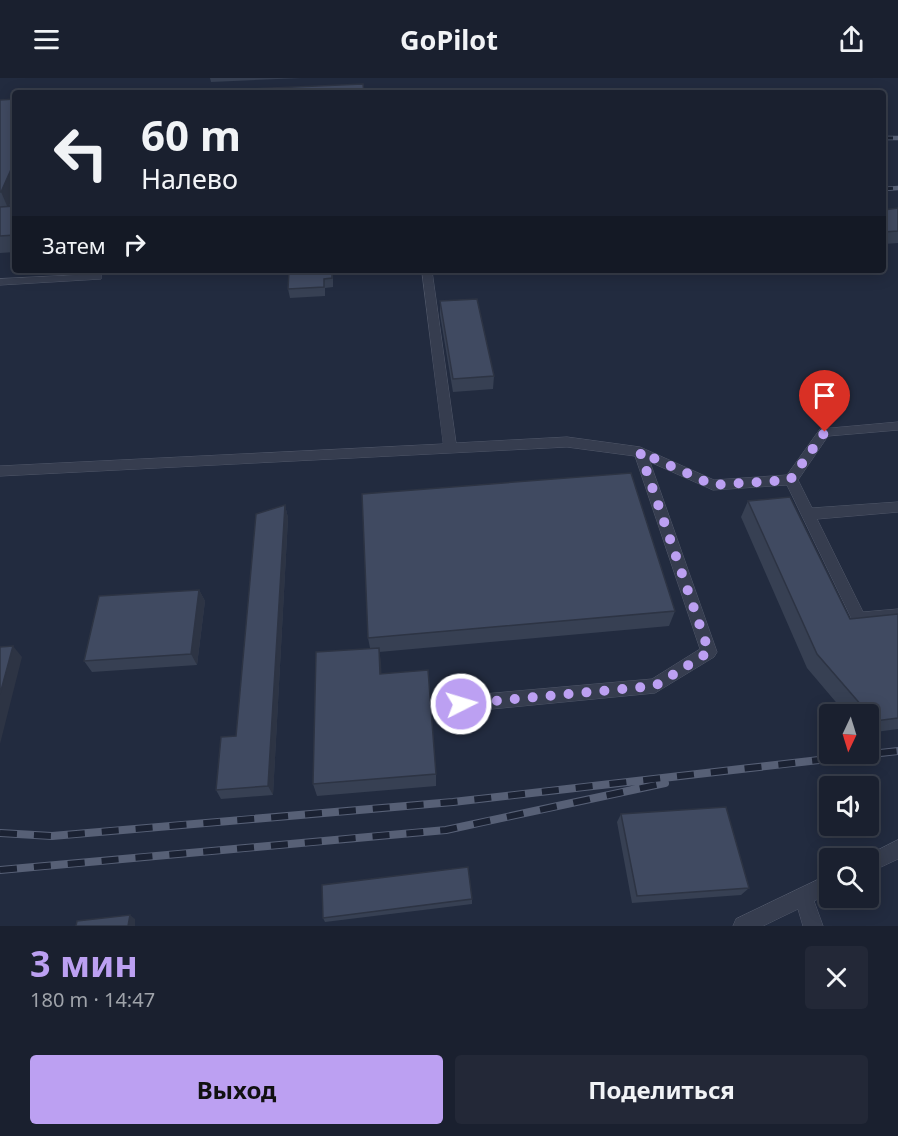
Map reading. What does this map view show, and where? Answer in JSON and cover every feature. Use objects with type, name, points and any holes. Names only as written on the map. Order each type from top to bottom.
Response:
[{"type":"lane","points":[[427,273],[450,447]]},
{"type":"lane","points":[[0,282],[97,277]]},
{"type":"lane","points":[[790,480],[825,432],[898,426]]},
{"type":"lane","points":[[0,471],[567,442],[640,452],[713,485],[790,480]]},
{"type":"lane","points":[[461,704],[655,686],[709,652],[640,452]]},
{"type":"lane","points":[[790,480],[859,619],[898,615]]},
{"type":"lane","points":[[808,514],[898,507]]},
{"type":"lane","points":[[879,858],[898,849]]},
{"type":"lane","points":[[743,926],[819,889]]},
{"type":"lane","points":[[803,897],[813,926]]},
{"type":"building","points":[[363,84],[364,90],[223,90]]},
{"type":"building","points":[[12,99],[12,167],[1,192],[0,192],[0,100]]},
{"type":"building","points":[[12,206],[12,235],[0,236],[0,207]]},
{"type":"building","points":[[898,208],[898,231],[886,232],[886,210]]},
{"type":"building","points":[[289,273],[332,273],[332,278],[324,279],[324,287],[288,289]]},
{"type":"building","points":[[477,299],[494,376],[453,379],[440,301]]},
{"type":"building","points":[[631,473],[675,611],[368,638],[362,494]]},
{"type":"building","points":[[790,497],[850,619],[898,614],[898,718],[879,720],[879,704],[860,704],[817,654],[748,501]]},
{"type":"building","points":[[285,505],[268,786],[216,790],[221,737],[236,736],[256,514]]},
{"type":"building","points":[[199,590],[191,654],[84,661],[99,596]]},
{"type":"building","points":[[13,646],[0,694],[0,647]]},
{"type":"building","points":[[379,648],[380,674],[428,670],[436,774],[313,784],[316,652]]},
{"type":"building","points":[[726,807],[749,888],[637,896],[621,814]]},
{"type":"building","points":[[468,867],[472,899],[323,918],[322,885]]},
{"type":"building","points":[[130,915],[128,926],[76,926],[77,921]]},
{"type":"railway","points":[[886,138],[898,138]]},
{"type":"railway","points":[[886,189],[898,188]]},
{"type":"railway","points":[[0,833],[52,836],[453,802],[898,751]]},
{"type":"railway","points":[[0,870],[446,830],[665,783]]},
{"type":"route","points":[[461,704],[655,686],[709,652],[640,452],[713,485],[790,480],[825,432]]}]
